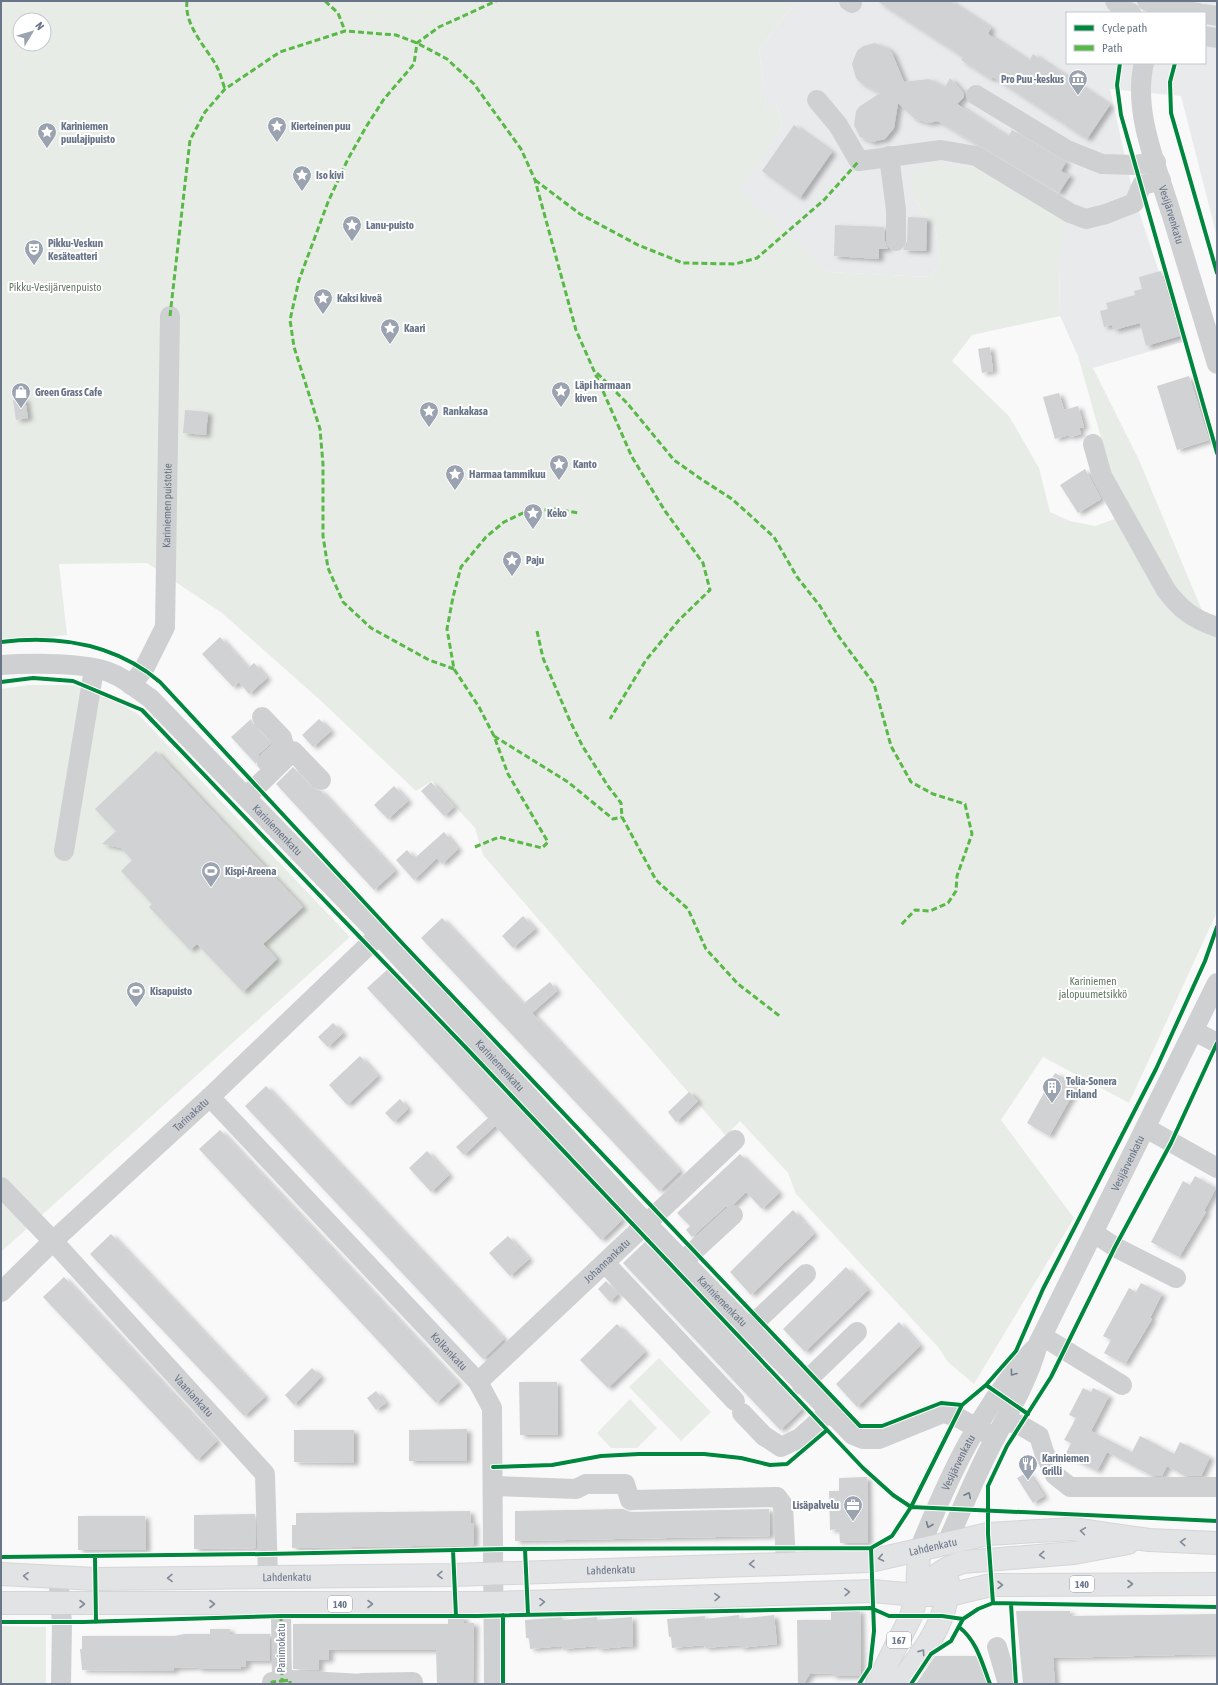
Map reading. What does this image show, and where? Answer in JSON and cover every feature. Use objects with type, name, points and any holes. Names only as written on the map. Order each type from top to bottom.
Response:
[{"type":"main road","name":"Lahdenkatu","points":[[1,1574],[95,1579],[493,1574],[870,1561],[988,1534],[1072,1529],[1149,1540],[1217,1543]]},
{"type":"main road","points":[[918,1595],[933,1577],[948,1567],[963,1562],[990,1558],[1074,1553],[1149,1540]]},
{"type":"main road","name":"Vesijärvenkatu","points":[[899,1684],[928,1645],[942,1616],[949,1595],[947,1543]]},
{"type":"main road","name":"Vesijärvenkatu","points":[[877,1684],[911,1616],[918,1595],[919,1550]]},
{"type":"main road","name":"140","points":[[1,1603],[494,1604],[872,1591],[918,1595],[949,1595],[991,1585],[1217,1584]]},
{"type":"street","points":[[1115,1],[1121,8],[1129,12]]},
{"type":"street","points":[[1154,6],[1193,12]]},
{"type":"street","points":[[1206,14],[1217,16]]},
{"type":"street","points":[[1206,36],[1217,38]]},
{"type":"street","name":"Vesijärvenkatu","points":[[1144,64],[1140,78],[1142,112],[1158,171],[1217,364]]},
{"type":"street","points":[[976,95],[1068,150],[1102,164],[1135,165],[1158,171]]},
{"type":"street","points":[[817,100],[838,125],[859,161],[941,150],[976,156],[1070,214],[1086,219],[1106,214],[1134,202],[1142,185],[1158,171]]},
{"type":"street","points":[[889,156],[896,210],[896,241]]},
{"type":"street","name":"Kariniemen puistotie","points":[[131,685],[144,669],[165,628],[170,316]]},
{"type":"street","points":[[1093,444],[1102,476],[1166,590],[1177,605],[1196,620],[1217,627]]},
{"type":"street","name":"Kariniemenkatu","points":[[1,666],[27,663],[94,668],[111,672],[150,698],[379,935],[647,1224],[852,1435],[863,1439],[879,1439],[943,1413],[976,1427],[995,1438]]},
{"type":"street","points":[[64,851],[94,668]]},
{"type":"street","points":[[242,793],[284,746],[282,738],[262,717]]},
{"type":"street","points":[[242,793],[293,751],[321,780]]},
{"type":"street","name":"Tarinakatu","points":[[1,1292],[53,1241],[210,1097],[379,935]]},
{"type":"street","name":"Vesijärvenkatu","points":[[947,1543],[961,1508],[1032,1366],[1040,1340],[1217,984]]},
{"type":"street","points":[[1194,1031],[1217,1043]]},
{"type":"street","name":"Kolkankatu","points":[[210,1097],[478,1382],[492,1408],[494,1684]]},
{"type":"street","points":[[1146,1128],[1217,1168]]},
{"type":"street","name":"Johannankatu","points":[[478,1382],[736,1140]]},
{"type":"street","name":"Vaaniankatu","points":[[1,1187],[53,1241],[265,1474],[268,1577]]},
{"type":"street","points":[[683,1261],[733,1215]]},
{"type":"street","points":[[1094,1233],[1115,1247],[1176,1278]]},
{"type":"street","points":[[605,1263],[739,1407],[764,1436],[781,1447],[800,1438],[829,1412]]},
{"type":"street","points":[[748,1329],[806,1274]]},
{"type":"street","points":[[802,1385],[857,1332]]},
{"type":"street","points":[[1040,1340],[1122,1385]]},
{"type":"street","name":"Vesijärvenkatu","points":[[919,1550],[947,1482],[976,1427],[997,1393],[1040,1340]]},
{"type":"street","points":[[1005,1421],[1020,1424],[1040,1436],[1044,1452],[1055,1475],[1070,1486],[1217,1486]]},
{"type":"street","points":[[493,1486],[576,1488],[586,1484],[625,1484],[630,1500],[777,1498],[783,1505],[786,1563]]},
{"type":"street","points":[[58,1577],[60,1604],[61,1684]]},
{"type":"street","name":"Panimokatu","points":[[281,1616],[283,1682]]},
{"type":"street","points":[[997,1647],[1008,1684]]},
{"type":"street","points":[[283,1682],[362,1684],[413,1682]]},
{"type":"shaded area","points":[[796,1],[1217,1],[1217,237],[1181,96],[1110,89],[1133,193],[1182,342],[1093,368],[1078,356],[1060,316],[1059,261],[1066,220],[915,200],[935,225],[940,264],[930,277],[828,272],[738,190],[783,125],[776,104],[767,112],[759,50]]},
{"type":"green space","points":[[1,1],[796,1],[759,50],[767,111],[776,104],[783,125],[739,190],[828,272],[930,277],[940,264],[935,225],[915,200],[909,175],[936,163],[984,168],[1067,220],[1059,261],[1060,316],[972,335],[952,361],[1009,416],[1039,468],[1050,512],[1070,521],[1095,526],[1123,516],[1078,356],[1093,368],[1139,460],[1206,620],[1217,620],[1217,912],[1129,1103],[1043,1057],[1001,1120],[1074,1218],[974,1384],[948,1362],[938,1347],[796,1194],[788,1173],[740,1121],[726,1136],[483,855],[475,828],[432,781],[416,791],[320,700],[222,613],[147,563],[59,564],[67,635],[1,643]]},
{"type":"green space","name":"Kisapuisto","points":[[28,685],[73,685],[114,700],[138,714],[350,937],[1,1252],[1,689]]},
{"type":"green space","points":[[659,1358],[711,1412],[681,1441],[629,1387]]},
{"type":"green space","points":[[630,1399],[657,1428],[637,1448],[611,1448],[597,1433]]},
{"type":"green space","points":[[1,1626],[46,1627],[46,1684],[1,1684]]},
{"type":"building","points":[[877,1],[950,1],[991,28],[988,34],[1029,61],[1033,54],[1110,105],[1087,139],[993,77],[991,79],[961,60],[963,57]]},
{"type":"building","points":[[875,43],[887,48],[892,53],[904,82],[929,79],[945,87],[950,78],[963,92],[964,97],[957,104],[1008,137],[1012,130],[1066,162],[1061,171],[1070,176],[1059,193],[938,121],[929,123],[915,119],[898,103],[894,128],[885,139],[872,142],[860,137],[854,125],[856,111],[860,106],[880,93],[861,83],[856,78],[852,64],[857,51],[863,46]]},
{"type":"building","points":[[794,125],[832,152],[800,198],[762,171]]},
{"type":"building","points":[[908,217],[927,218],[926,251],[903,250],[907,241]]},
{"type":"building","points":[[835,225],[884,227],[885,241],[888,249],[879,249],[879,259],[834,256]]},
{"type":"building","points":[[1161,271],[1180,336],[1146,346],[1140,323],[1114,330],[1112,325],[1104,327],[1100,311],[1108,309],[1106,303],[1135,295],[1134,291],[1142,289],[1139,277]]},
{"type":"building","points":[[990,347],[993,371],[982,373],[978,349]]},
{"type":"building","points":[[1189,376],[1209,440],[1177,450],[1157,386]]},
{"type":"building","points":[[1059,393],[1064,410],[1078,406],[1084,427],[1079,428],[1081,434],[1070,437],[1069,435],[1055,439],[1043,397]]},
{"type":"building","name":"Green Grass Cafe","points":[[25,398],[28,418],[16,420],[13,400]]},
{"type":"building","points":[[185,410],[208,412],[206,435],[183,433]]},
{"type":"building","points":[[1085,469],[1101,499],[1078,513],[1060,485]]},
{"type":"building","points":[[220,637],[248,668],[254,663],[267,678],[249,694],[239,682],[233,687],[202,654]]},
{"type":"building","points":[[251,719],[254,725],[271,743],[259,754],[256,764],[231,737]]},
{"type":"building","points":[[319,719],[331,731],[313,747],[302,735]]},
{"type":"building","name":"Kispi-Areena","points":[[156,751],[303,907],[263,944],[277,959],[243,992],[197,944],[190,950],[149,907],[152,904],[121,871],[132,860],[121,848],[102,844],[116,831],[95,809]]},
{"type":"building","points":[[293,767],[313,788],[321,791],[395,871],[374,890],[276,784]]},
{"type":"building","points":[[431,782],[454,807],[444,816],[421,791]]},
{"type":"building","points":[[394,786],[408,801],[388,819],[374,805]]},
{"type":"building","points":[[444,832],[458,849],[442,864],[437,858],[414,880],[396,860],[407,850],[412,856],[414,855],[416,857]]},
{"type":"building","points":[[523,916],[535,929],[513,948],[502,936]]},
{"type":"building","points":[[442,918],[523,1004],[550,982],[557,991],[532,1013],[680,1171],[659,1191],[421,938]]},
{"type":"building","points":[[388,969],[622,1220],[601,1240],[495,1126],[464,1155],[456,1147],[488,1118],[367,988]]},
{"type":"building","points":[[333,1023],[343,1033],[328,1047],[318,1037]]},
{"type":"building","points":[[360,1056],[378,1076],[347,1105],[329,1085]]},
{"type":"building","name":"Telia-Sonera Finland","points":[[1055,1073],[1078,1085],[1049,1136],[1027,1123]]},
{"type":"building","points":[[266,1086],[504,1339],[483,1359],[245,1106]]},
{"type":"building","points":[[689,1092],[698,1101],[676,1122],[668,1112]]},
{"type":"building","points":[[400,1099],[408,1109],[394,1122],[385,1113]]},
{"type":"building","points":[[220,1130],[458,1383],[436,1403],[199,1149]]},
{"type":"building","points":[[427,1151],[449,1175],[431,1192],[409,1168]]},
{"type":"building","points":[[740,1154],[779,1193],[762,1209],[746,1192],[734,1204],[725,1207],[692,1237],[686,1230],[690,1226],[677,1213]]},
{"type":"building","points":[[1195,1176],[1216,1188],[1204,1211],[1206,1212],[1179,1257],[1151,1242],[1183,1181],[1190,1185]]},
{"type":"building","points":[[793,1210],[814,1234],[751,1295],[730,1272]]},
{"type":"building","points":[[111,1234],[265,1397],[244,1416],[90,1254]]},
{"type":"building","points":[[508,1236],[529,1259],[510,1276],[489,1253]]},
{"type":"building","points":[[645,1242],[802,1409],[780,1430],[623,1263]]},
{"type":"building","points":[[846,1267],[868,1290],[805,1352],[783,1329]]},
{"type":"building","points":[[64,1277],[217,1441],[197,1460],[43,1297]]},
{"type":"building","points":[[606,1281],[618,1294],[610,1302],[598,1289]]},
{"type":"building","points":[[1141,1283],[1162,1294],[1150,1318],[1152,1319],[1125,1364],[1104,1353],[1111,1340],[1103,1336],[1129,1288],[1136,1292]]},
{"type":"building","points":[[899,1322],[920,1346],[857,1407],[836,1384]]},
{"type":"building","points":[[617,1324],[645,1352],[608,1388],[580,1360]]},
{"type":"building","points":[[312,1368],[321,1377],[294,1405],[285,1395]]},
{"type":"building","points":[[519,1382],[557,1382],[558,1435],[520,1435]]},
{"type":"building","points":[[1083,1388],[1091,1392],[1093,1388],[1109,1396],[1091,1431],[1132,1452],[1140,1436],[1174,1454],[1180,1442],[1210,1457],[1201,1476],[1185,1476],[1167,1466],[1162,1476],[1152,1476],[1107,1452],[1097,1471],[1065,1455],[1071,1443],[1064,1440],[1076,1418],[1069,1415]]},
{"type":"building","points":[[376,1391],[386,1403],[376,1410],[367,1398]]},
{"type":"building","points":[[467,1429],[467,1461],[409,1461],[409,1430]]},
{"type":"building","points":[[294,1430],[354,1430],[354,1463],[294,1462]]},
{"type":"building","points":[[1028,1472],[1044,1496],[1033,1503],[1017,1478]]},
{"type":"building","points":[[867,1477],[868,1543],[840,1543],[839,1529],[830,1530],[829,1491],[839,1491],[839,1478]]},
{"type":"building","points":[[623,1509],[630,1512],[769,1509],[770,1536],[515,1541],[515,1511]]},
{"type":"building","points":[[470,1511],[471,1523],[474,1523],[474,1545],[292,1548],[292,1525],[296,1525],[296,1513]]},
{"type":"building","points":[[255,1514],[256,1548],[194,1549],[194,1515]]},
{"type":"building","points":[[78,1516],[145,1516],[146,1550],[78,1550]]},
{"type":"building","points":[[860,1610],[861,1676],[832,1676],[832,1673],[810,1674],[803,1684],[798,1684],[797,1620],[831,1620],[831,1611]]},
{"type":"building","points":[[1016,1611],[1070,1611],[1070,1616],[1217,1614],[1217,1654],[1053,1658],[1055,1684],[1023,1684]]},
{"type":"building","points":[[739,1615],[739,1619],[774,1615],[777,1644],[740,1648],[740,1645],[705,1648],[704,1645],[672,1648],[667,1619],[705,1616],[705,1619]]},
{"type":"building","points":[[448,1617],[464,1617],[464,1623],[474,1623],[473,1684],[437,1684],[436,1650],[329,1650],[329,1660],[319,1660],[319,1670],[293,1669],[293,1624],[448,1624]]},
{"type":"building","points":[[562,1617],[563,1620],[597,1617],[597,1620],[632,1617],[633,1646],[598,1649],[597,1646],[563,1649],[562,1646],[530,1649],[529,1638],[526,1638],[525,1620]]},
{"type":"building","points":[[210,1629],[230,1629],[230,1634],[270,1634],[270,1661],[246,1661],[246,1667],[241,1667],[241,1669],[198,1669],[198,1667],[174,1668],[174,1671],[82,1670],[80,1649],[82,1649],[82,1636],[174,1636],[184,1634],[210,1634]]},
{"type":"building","points":[[935,1656],[976,1656],[986,1684],[916,1684]]},
{"type":"marked path","points":[[187,1],[187,10],[192,27],[216,65],[225,89]]},
{"type":"marked path","points":[[325,1],[338,13],[345,31]]},
{"type":"marked path","points":[[454,669],[429,660],[371,628],[343,602],[328,568],[323,536],[323,464],[320,429],[294,347],[290,320],[299,280],[328,202],[348,159],[366,127],[384,99],[414,64],[417,43],[439,27],[496,1]]},
{"type":"marked path","points":[[170,316],[190,140],[205,112],[225,89],[280,52],[345,31],[396,35],[417,43],[447,59],[474,84],[521,149],[535,180],[576,330],[632,457],[665,511],[703,563],[710,590],[679,620],[646,660],[610,719]]},
{"type":"marked path","points":[[535,180],[580,214],[638,245],[683,263],[735,264],[757,258],[824,200],[859,161]]},
{"type":"marked path","points":[[597,373],[627,403],[674,460],[732,499],[774,537],[797,577],[820,606],[837,634],[874,684],[891,746],[911,782],[933,794],[965,804],[972,834],[957,876],[956,891],[948,903],[930,911],[915,910],[901,925]]},
{"type":"marked path","points":[[475,847],[499,837],[542,848],[548,842],[508,774],[494,736],[479,707],[454,669],[447,629],[461,567],[486,537],[504,522],[525,512],[554,509],[579,513]]},
{"type":"marked path","points":[[537,631],[543,658],[570,721],[583,747],[608,786],[621,803],[622,817],[656,880],[688,909],[706,949],[738,984],[781,1017]]},
{"type":"marked path","points":[[494,736],[568,782],[613,819],[622,817]]},
{"type":"marked path","points":[[272,1684],[272,1682],[282,1681],[281,1616]]},
{"type":"marked path","points":[[282,1681],[290,1680],[290,1684]]},
{"type":"cycle path","points":[[1120,64],[1117,85],[1121,115],[1217,453]]},
{"type":"cycle path","points":[[1175,64],[1170,82],[1171,113],[1217,273]]},
{"type":"cycle path","points":[[1,642],[23,640],[65,641],[105,650],[124,658],[160,682],[403,944],[860,1426],[882,1426],[941,1403],[962,1405],[986,1385],[1016,1351],[1043,1289],[1156,1069],[1205,961],[1217,927]]},
{"type":"cycle path","points":[[1,682],[33,678],[73,681],[142,710],[470,1052],[863,1468],[893,1495],[911,1507],[1217,1521]]},
{"type":"cycle path","points":[[993,1603],[988,1534],[988,1486],[1007,1446],[1051,1377],[1115,1247],[1171,1143],[1217,1043]]},
{"type":"cycle path","points":[[986,1385],[1028,1414]]},
{"type":"cycle path","points":[[1,1557],[267,1554],[504,1549],[871,1548],[892,1536],[911,1507],[962,1405]]},
{"type":"cycle path","points":[[493,1467],[552,1465],[601,1456],[639,1454],[704,1454],[741,1458],[770,1465],[787,1464],[827,1430]]},
{"type":"cycle path","points":[[859,1684],[870,1667],[874,1631],[871,1548]]},
{"type":"cycle path","points":[[525,1549],[528,1614]]},
{"type":"cycle path","points":[[453,1550],[456,1616]]},
{"type":"cycle path","points":[[95,1556],[96,1622]]},
{"type":"cycle path","points":[[1,1622],[83,1622],[281,1616],[476,1616],[871,1608],[889,1616],[942,1616],[963,1619],[978,1609],[993,1603],[1217,1607]]},
{"type":"cycle path","points":[[1011,1604],[1016,1684]]},
{"type":"cycle path","points":[[503,1615],[503,1684]]},
{"type":"cycle path","points":[[911,1684],[931,1654],[951,1641],[963,1619]]},
{"type":"cycle path","points":[[959,1627],[975,1646],[990,1684]]},
{"type":"place","name":"Pro Puu -keskus","points":[[1078,96]]},
{"type":"place","name":"Kierteinen puu","points":[[277,143]]},
{"type":"place","name":"Kariniemen puulajipuisto","points":[[47,149]]},
{"type":"place","name":"Iso kivi","points":[[302,192]]},
{"type":"place","name":"Lanu-puisto","points":[[352,242]]},
{"type":"place","name":"Pikku-Veskun Kesäteatteri","points":[[34,266]]},
{"type":"place","name":"Kaksi kiveä","points":[[323,315]]},
{"type":"place","name":"Kaari","points":[[390,345]]},
{"type":"place","name":"Läpi harmaan kiven","points":[[561,408]]},
{"type":"place","name":"Green Grass Cafe","points":[[21,409]]},
{"type":"place","name":"Rankakasa","points":[[429,428]]},
{"type":"place","name":"Kanto","points":[[559,481]]},
{"type":"place","name":"Harmaa tammikuu","points":[[455,491]]},
{"type":"place","name":"Keko","points":[[533,530]]},
{"type":"place","name":"Paju","points":[[512,577]]},
{"type":"place","name":"Kispi-Areena","points":[[211,888]]},
{"type":"place","name":"Kisapuisto","points":[[136,1008]]},
{"type":"place","name":"Telia-Sonera Finland","points":[[1052,1104]]},
{"type":"place","name":"Kariniemen Grilli","points":[[1028,1481]]},
{"type":"place","name":"Lisäpalvelu","points":[[853,1522]]},
{"type":"park label","name":"Pikku-Vesijärvenpuisto","points":[[55,287]]},
{"type":"park label","name":"Kariniemen jalopuumetsikkö","points":[[1093,987]]}]
